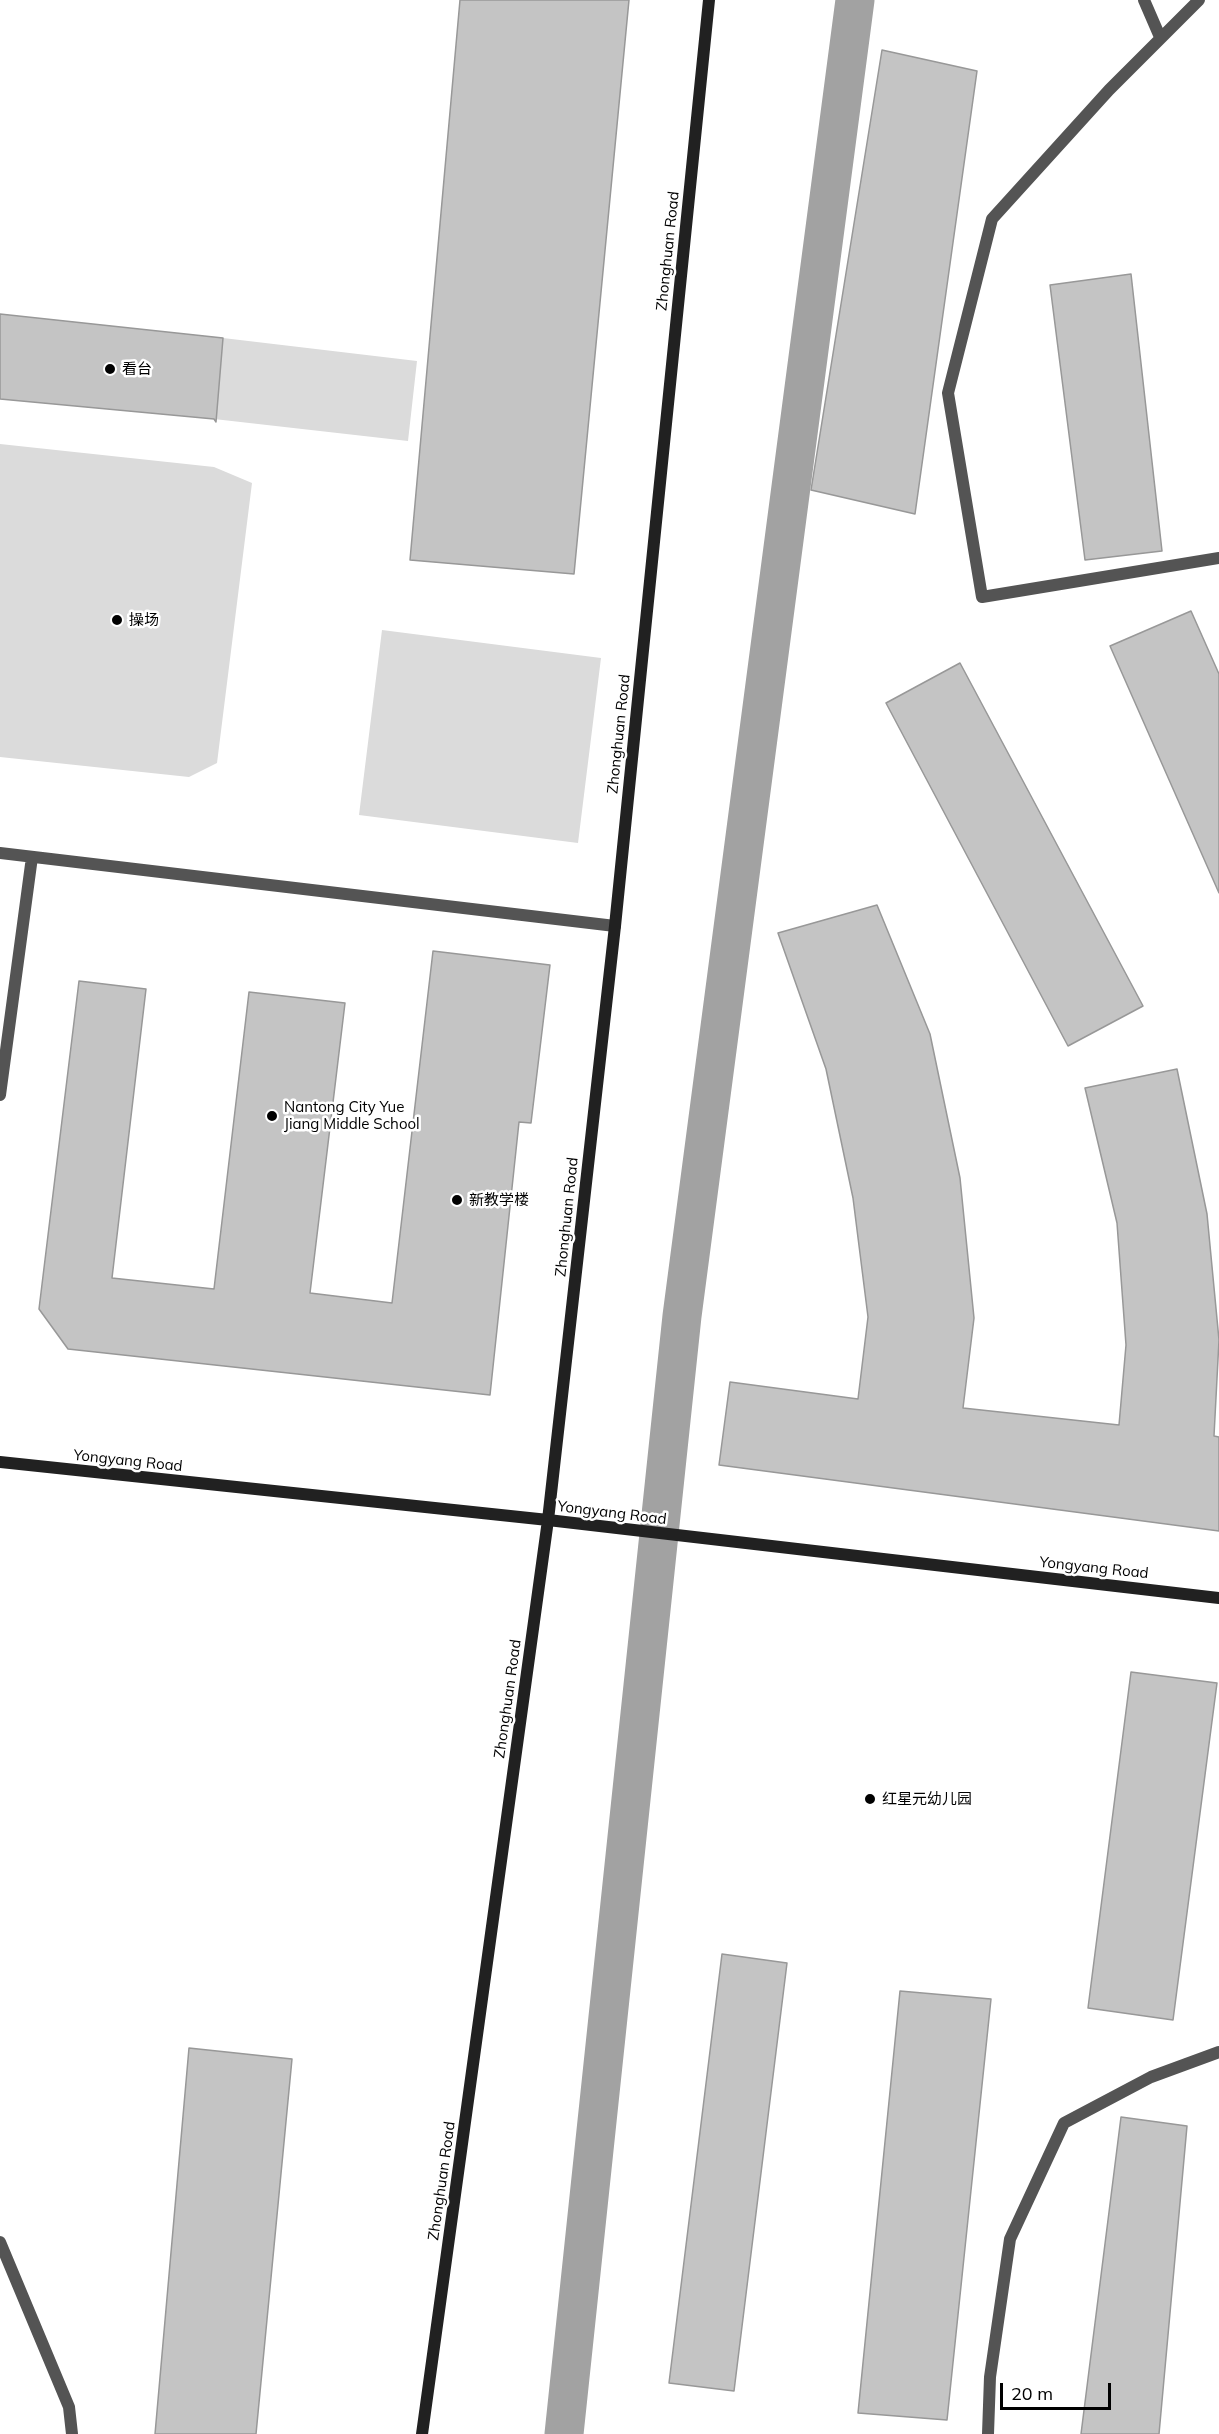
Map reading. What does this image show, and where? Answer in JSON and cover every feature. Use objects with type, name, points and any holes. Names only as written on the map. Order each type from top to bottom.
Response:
[{"type":"street","name":"Zhonghuan Road","points":[[422,2434],[548,1520],[615,926],[709,0]]},
{"type":"street","name":"Yongyang Road","points":[[0,1462],[548,1520],[1219,1598]]},
{"type":"lane","points":[[1144,0],[1160,37]]},
{"type":"lane","points":[[1199,0],[1160,37],[992,219],[948,393],[982,597],[1219,558]]},
{"type":"lane","points":[[0,853],[615,926]]},
{"type":"lane","points":[[0,1095],[32,857]]},
{"type":"lane","points":[[988,2434],[990,2377],[1010,2239],[1064,2122],[1151,2078],[1219,2052]]},
{"type":"lane","points":[[0,2242],[69,2407],[72,2434]]},
{"type":"shaded area","points":[[223,338],[417,361],[408,441],[214,419]]},
{"type":"shaded area","name":"操场","points":[[0,444],[214,467],[252,483],[217,763],[189,777],[0,757]]},
{"type":"shaded area","points":[[382,630],[601,658],[578,843],[359,815]]},
{"type":"building","points":[[460,0],[629,0],[574,574],[410,560]]},
{"type":"building","points":[[882,50],[977,71],[915,514],[811,490]]},
{"type":"building","points":[[1131,274],[1162,551],[1085,560],[1050,285]]},
{"type":"building","name":"看台","points":[[0,314],[223,338],[216,422],[214,419],[0,399]]},
{"type":"building","points":[[1191,611],[1219,674],[1219,893],[1110,646]]},
{"type":"building","points":[[960,663],[1143,1006],[1068,1046],[886,703]]},
{"type":"building","points":[[877,905],[930,1034],[960,1178],[974,1318],[963,1408],[1119,1425],[1126,1345],[1117,1223],[1085,1088],[1177,1069],[1207,1214],[1219,1340],[1214,1436],[1219,1437],[1219,1531],[719,1465],[730,1382],[858,1399],[868,1317],[853,1198],[826,1069],[778,933]]},
{"type":"building","name":"新教学楼","points":[[433,951],[550,965],[531,1123],[519,1122],[490,1395],[68,1349],[39,1309],[79,981],[146,989],[112,1278],[214,1289],[249,992],[345,1003],[310,1293],[392,1303]]},
{"type":"building","points":[[1131,1672],[1217,1683],[1173,2020],[1088,2008]]},
{"type":"building","points":[[722,1954],[787,1963],[734,2391],[669,2383]]},
{"type":"building","points":[[900,1991],[991,1999],[947,2420],[858,2413]]},
{"type":"building","points":[[189,2048],[292,2059],[256,2434],[155,2434]]},
{"type":"building","points":[[1121,2117],[1187,2126],[1159,2434],[1081,2434]]},
{"type":"waterway","points":[[564,2434],[682,1316],[855,0]]},
{"type":"place","name":"看台","points":[[110,369]]},
{"type":"place","name":"操场","points":[[117,620]]},
{"type":"place","name":"Nantong City Yue Jiang Middle School","points":[[272,1116]]},
{"type":"place","name":"新教学楼","points":[[457,1200]]},
{"type":"place","name":"红星元幼儿园","points":[[870,1799]]}]
